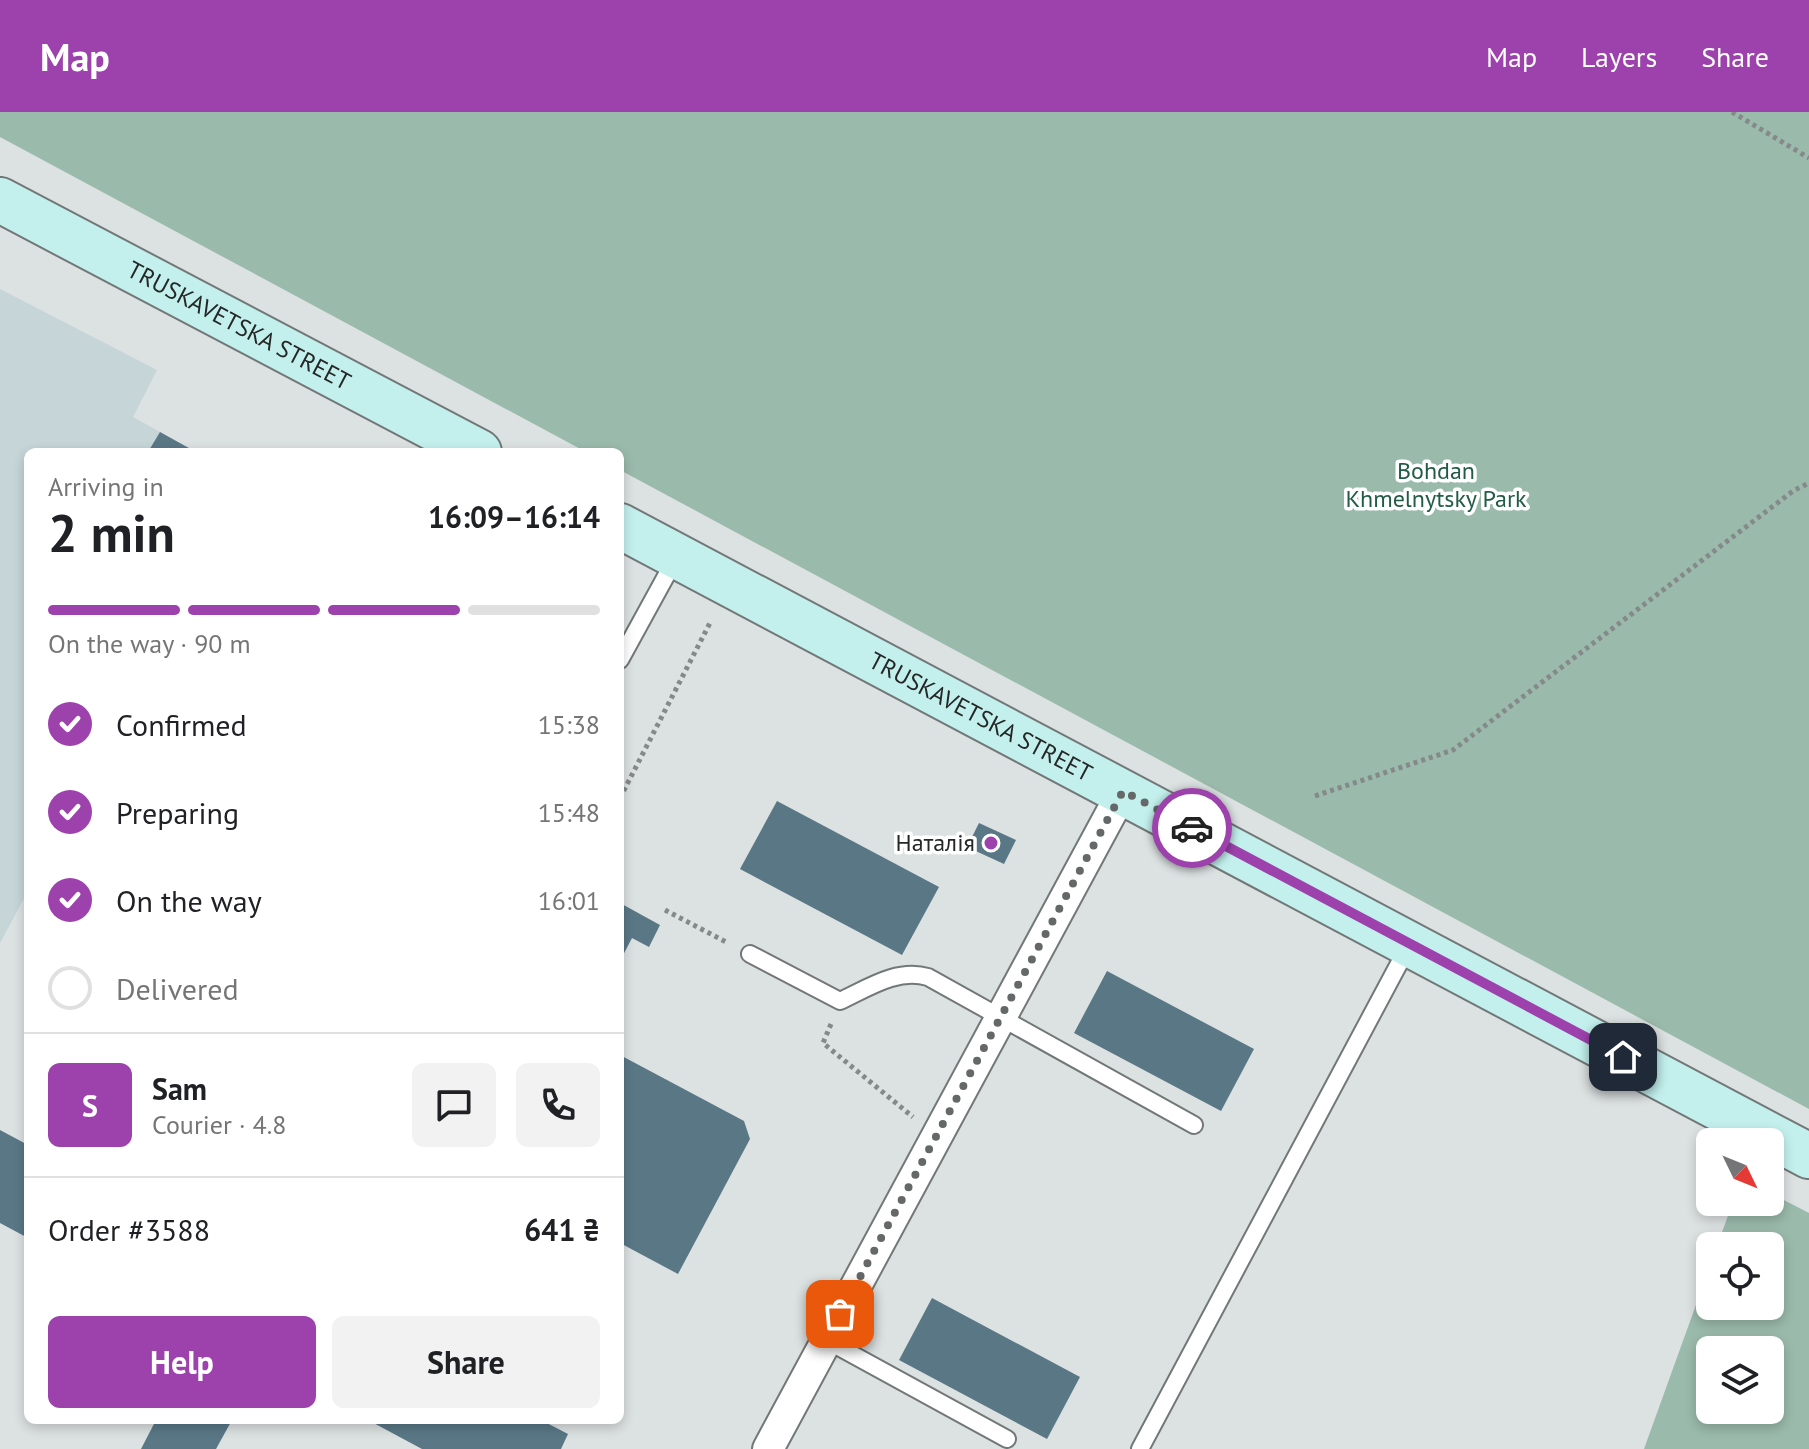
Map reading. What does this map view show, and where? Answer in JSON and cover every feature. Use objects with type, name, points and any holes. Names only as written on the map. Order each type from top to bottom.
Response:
[{"type":"main road","name":"TRUSKAVETSKA STREET","points":[[0,200],[471,448]]},
{"type":"main road","name":"TRUSKAVETSKA STREET","points":[[624,528],[1809,1156]]},
{"type":"street","points":[[768,1449],[1123,791]]},
{"type":"lane","points":[[624,653],[677,556]]},
{"type":"lane","points":[[1140,1449],[1410,943]]},
{"type":"lane","points":[[750,954],[840,1001],[900,974],[928,977],[1194,1125]]},
{"type":"lane","points":[[826,1340],[1007,1439]]},
{"type":"path","points":[[1732,112],[1809,158]]},
{"type":"path","points":[[1315,796],[1453,750],[1793,491],[1809,483]]},
{"type":"path","points":[[624,790],[711,621]]},
{"type":"path","points":[[665,910],[702,930]]},
{"type":"path","points":[[840,1001],[823,1043],[936,1136]]},
{"type":"shaded area","points":[[0,289],[157,370],[133,417],[189,448],[24,448],[24,898],[0,943]]},
{"type":"green space","name":"Bohdan Khmelnytsky Park","points":[[0,112],[1809,112],[1809,1109],[624,472],[624,448],[579,448],[0,137]]},
{"type":"green space","points":[[1784,1200],[1809,1213],[1809,1449],[1644,1449],[1696,1305],[1696,1320],[1784,1320],[1784,1232],[1722,1232],[1728,1216],[1784,1216]]},
{"type":"building","points":[[160,432],[189,448],[150,448]]},
{"type":"building","points":[[777,801],[939,887],[902,955],[740,869]]},
{"type":"building","name":"Наталія","points":[[979,823],[1016,840],[1004,864],[967,847]]},
{"type":"building","points":[[624,905],[660,925],[649,947],[632,938],[624,953]]},
{"type":"building","points":[[1107,971],[1254,1049],[1221,1111],[1074,1033]]},
{"type":"building","points":[[624,1057],[744,1121],[750,1139],[678,1274],[624,1245]]},
{"type":"building","points":[[0,1130],[24,1143],[24,1236],[0,1223]]},
{"type":"building","points":[[932,1298],[1080,1377],[1047,1439],[899,1360]]},
{"type":"building","points":[[154,1424],[230,1424],[216,1449],[141,1449]]},
{"type":"building","points":[[375,1424],[549,1424],[568,1434],[561,1449],[422,1449]]},
{"type":"way so far","points":[[840,1314],[1123,791],[1192,828]]},
{"type":"place","name":"Наталія","points":[[991,843]]},
{"type":"route","points":[[1192,828],[1623,1057]]}]
